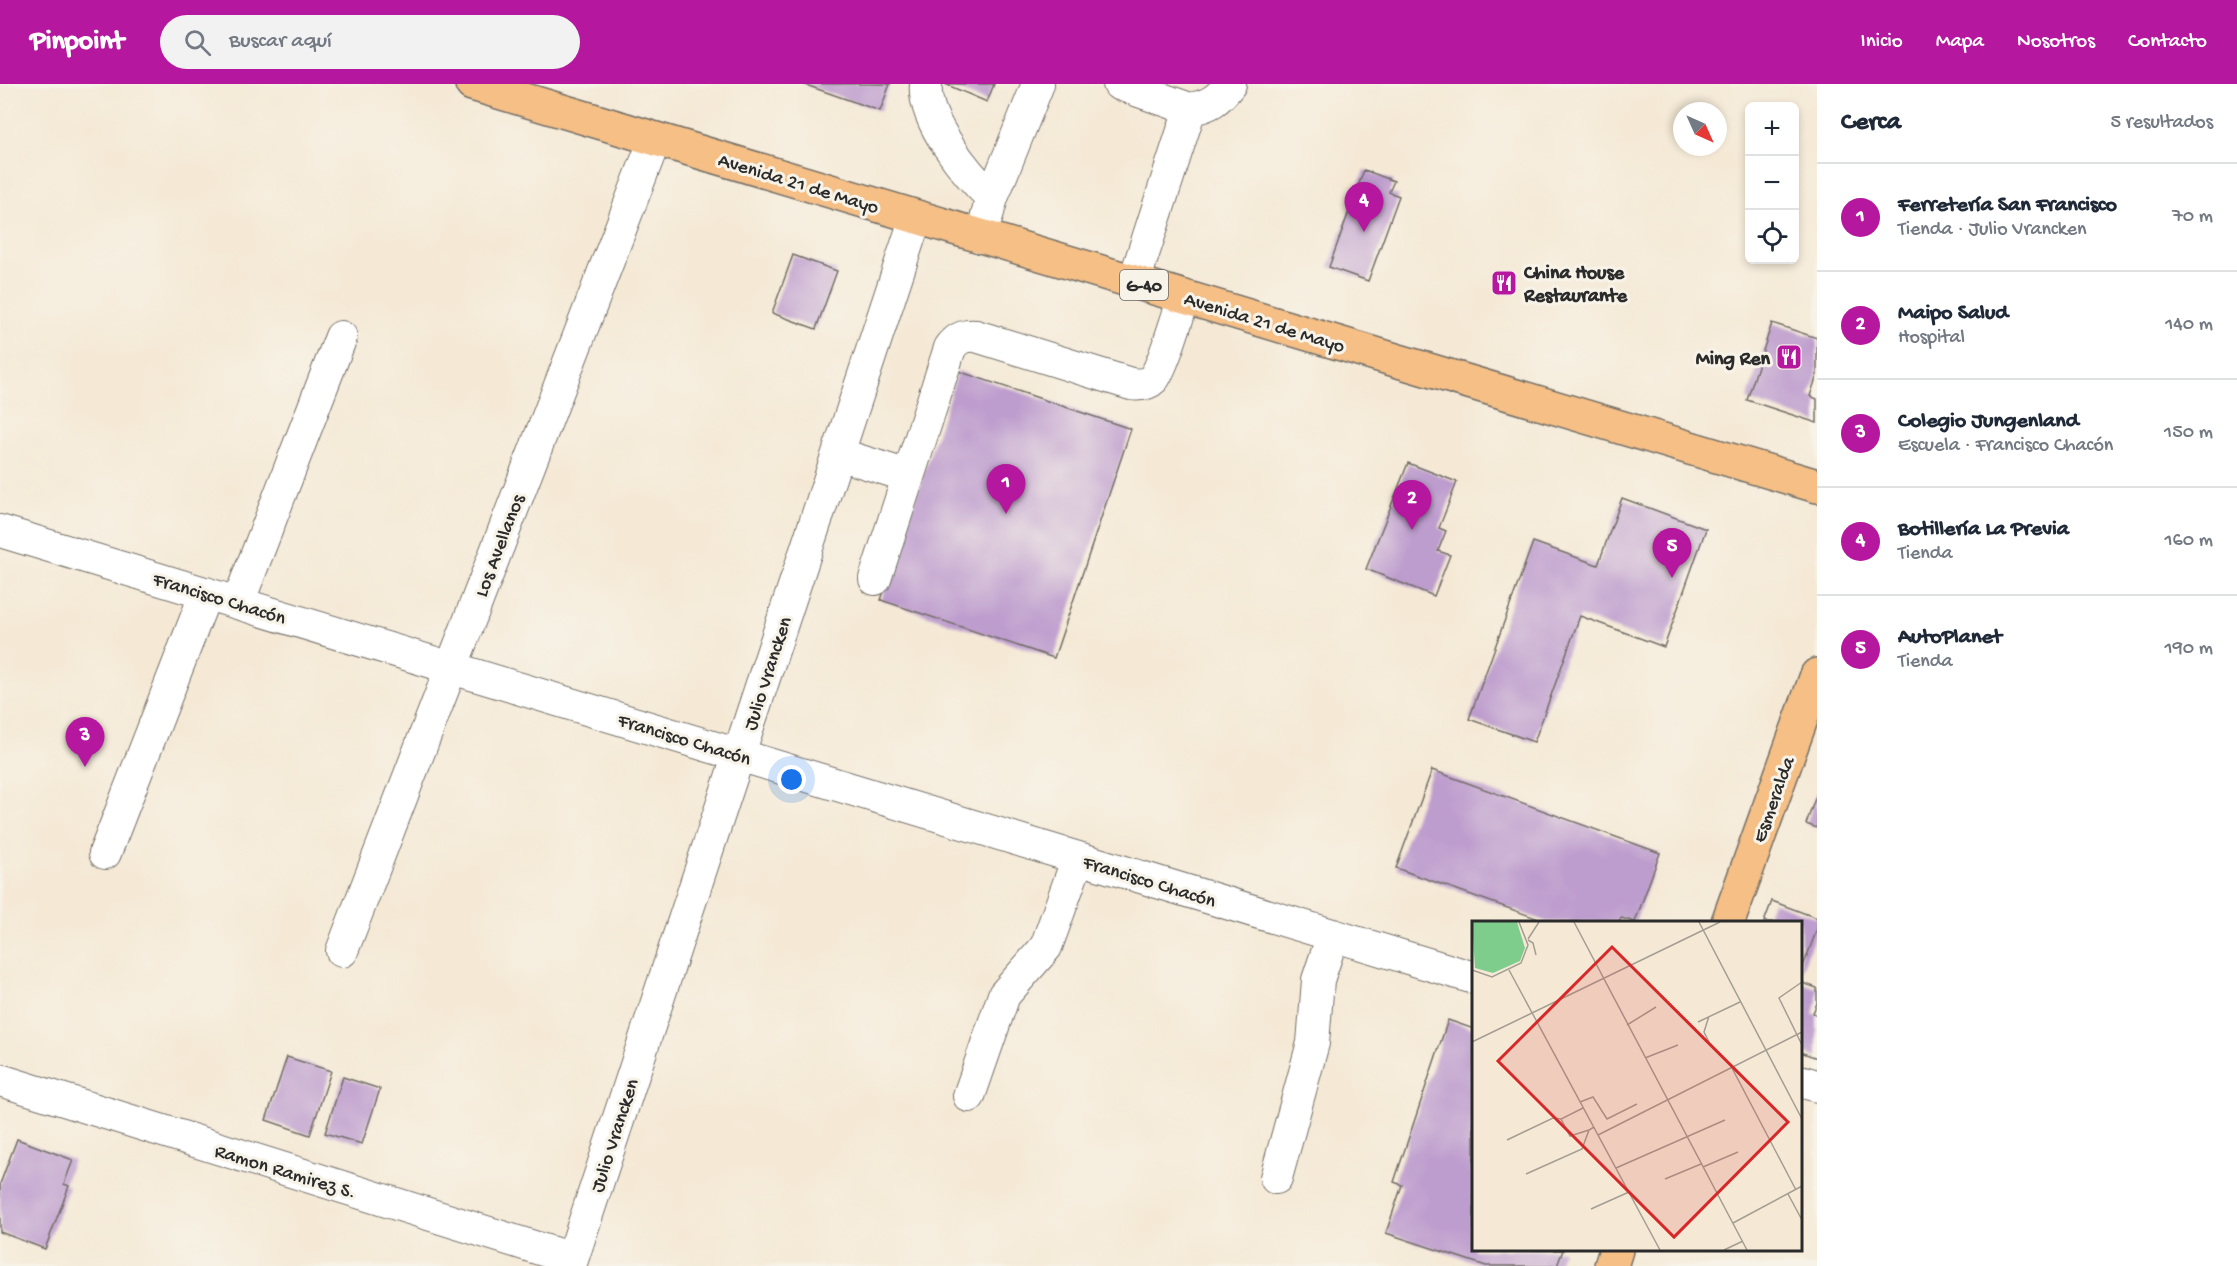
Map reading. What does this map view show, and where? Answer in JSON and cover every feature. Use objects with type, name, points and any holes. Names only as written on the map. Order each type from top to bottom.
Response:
[{"type":"main road","name":"Avenida 21 de Mayo","points":[[472,84],[1817,486]]},
{"type":"main road","name":"Esmeralda","points":[[1728,921],[1817,675]]},
{"type":"main road","points":[[1611,1266],[1616,1251]]},
{"type":"street","points":[[926,84],[933,117],[947,144],[970,177],[992,198]]},
{"type":"street","points":[[981,237],[992,198],[1038,84]]},
{"type":"street","points":[[1119,84],[1190,110],[1206,106],[1224,92],[1230,84]]},
{"type":"street","points":[[1134,282],[1190,110]]},
{"type":"street","name":"Los Avellanos","points":[[342,951],[656,139]]},
{"type":"street","name":"Julio Vrancken","points":[[571,1263],[916,217]]},
{"type":"street","points":[[875,579],[950,348],[961,337],[976,336],[1139,385],[1147,383],[1157,373],[1184,297]]},
{"type":"street","points":[[238,603],[340,337]]},
{"type":"street","points":[[838,454],[909,476]]},
{"type":"street","name":"Francisco Chacón","points":[[0,531],[1472,978]]},
{"type":"street","points":[[105,853],[206,593]]},
{"type":"street","points":[[969,1096],[1004,995],[1046,947],[1078,858]]},
{"type":"street","points":[[1276,1178],[1313,1042],[1318,980],[1333,935]]},
{"type":"street","name":"Ramon Ramirez S.","points":[[0,1080],[571,1263]]},
{"type":"street","points":[[1802,1082],[1817,1086]]},
{"type":"building","points":[[803,84],[890,84],[880,111]]},
{"type":"building","points":[[945,84],[994,84],[987,102]]},
{"type":"building","points":[[1364,170],[1394,181],[1389,192],[1399,196],[1368,281],[1329,267]]},
{"type":"building","points":[[793,255],[837,271],[816,329],[772,313]]},
{"type":"building","name":"Ming Ren","points":[[1772,323],[1817,338],[1817,375],[1810,396],[1817,399],[1817,423],[1747,400]]},
{"type":"building","points":[[958,371],[1131,429],[1054,658],[881,600]]},
{"type":"building","points":[[1408,463],[1457,482],[1439,528],[1446,531],[1438,551],[1450,555],[1434,596],[1366,569]]},
{"type":"building","points":[[1622,498],[1706,529],[1664,647],[1580,616],[1534,742],[1469,719],[1533,542],[1598,565]]},
{"type":"building","points":[[1432,770],[1660,853],[1635,921],[1621,918],[1620,921],[1544,921],[1396,868]]},
{"type":"building","points":[[1817,793],[1817,828],[1806,824]]},
{"type":"building","points":[[1772,901],[1817,918],[1817,929],[1802,969],[1802,921],[1764,921]]},
{"type":"building","points":[[1802,983],[1817,988],[1817,1003],[1813,1013],[1817,1015],[1817,1058],[1802,1053]]},
{"type":"building","points":[[1448,1020],[1472,1028],[1472,1251],[1563,1251],[1557,1266],[1486,1266],[1386,1233],[1402,1185],[1394,1182]]},
{"type":"building","points":[[287,1057],[331,1071],[310,1135],[266,1120]]},
{"type":"building","points":[[343,1077],[380,1089],[362,1144],[325,1133]]},
{"type":"building","points":[[17,1139],[73,1160],[64,1184],[69,1186],[45,1249],[0,1232],[0,1184]]},
{"type":"place","name":"Botillería La Previa","points":[[1364,232]]},
{"type":"place","name":"China House Restaurante","points":[[1504,283]]},
{"type":"place","name":"Ming Ren","points":[[1789,357]]},
{"type":"place","name":"Ferretería San Francisco","points":[[1006,514]]},
{"type":"place","name":"Maipo Salud","points":[[1412,530]]},
{"type":"place","name":"AutoPlanet","points":[[1672,578]]},
{"type":"place","name":"Colegio Jungenland","points":[[85,767]]}]
